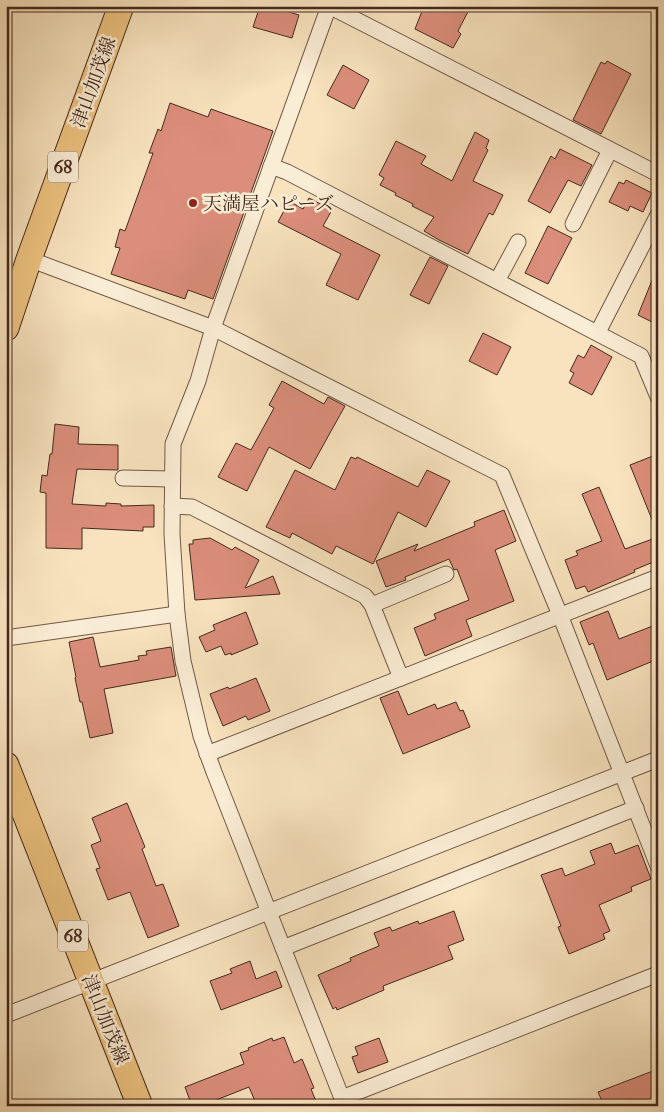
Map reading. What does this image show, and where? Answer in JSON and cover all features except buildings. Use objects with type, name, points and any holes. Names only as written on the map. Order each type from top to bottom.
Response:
[{"type":"main road","name":"津山加茂線","points":[[6,328],[29,259],[121,6]]},
{"type":"main road","name":"津山加茂線","points":[[6,766],[140,1106]]},
{"type":"street","points":[[658,174],[329,6],[213,328],[198,381],[173,444],[172,479],[172,534],[177,614],[184,661],[201,736],[343,1102],[658,974]]},
{"type":"street","points":[[573,224],[610,150]]},
{"type":"street","points":[[271,166],[287,172],[641,356],[658,397]]},
{"type":"street","points":[[598,332],[658,215]]},
{"type":"street","points":[[497,280],[518,242]]},
{"type":"street","points":[[29,259],[213,328],[502,475],[560,615],[658,866]]},
{"type":"street","points":[[123,478],[172,479]]},
{"type":"street","points":[[172,506],[192,507],[365,596],[372,605],[401,678]]},
{"type":"street","points":[[372,605],[446,574]]},
{"type":"street","points":[[207,754],[658,577]]},
{"type":"street","points":[[6,638],[177,614]]},
{"type":"street","points":[[6,1015],[90,980],[658,759]]},
{"type":"street","points":[[283,948],[636,808]]},
{"type":"place","name":"天満屋ハピーズ","points":[[193,203]]}]
